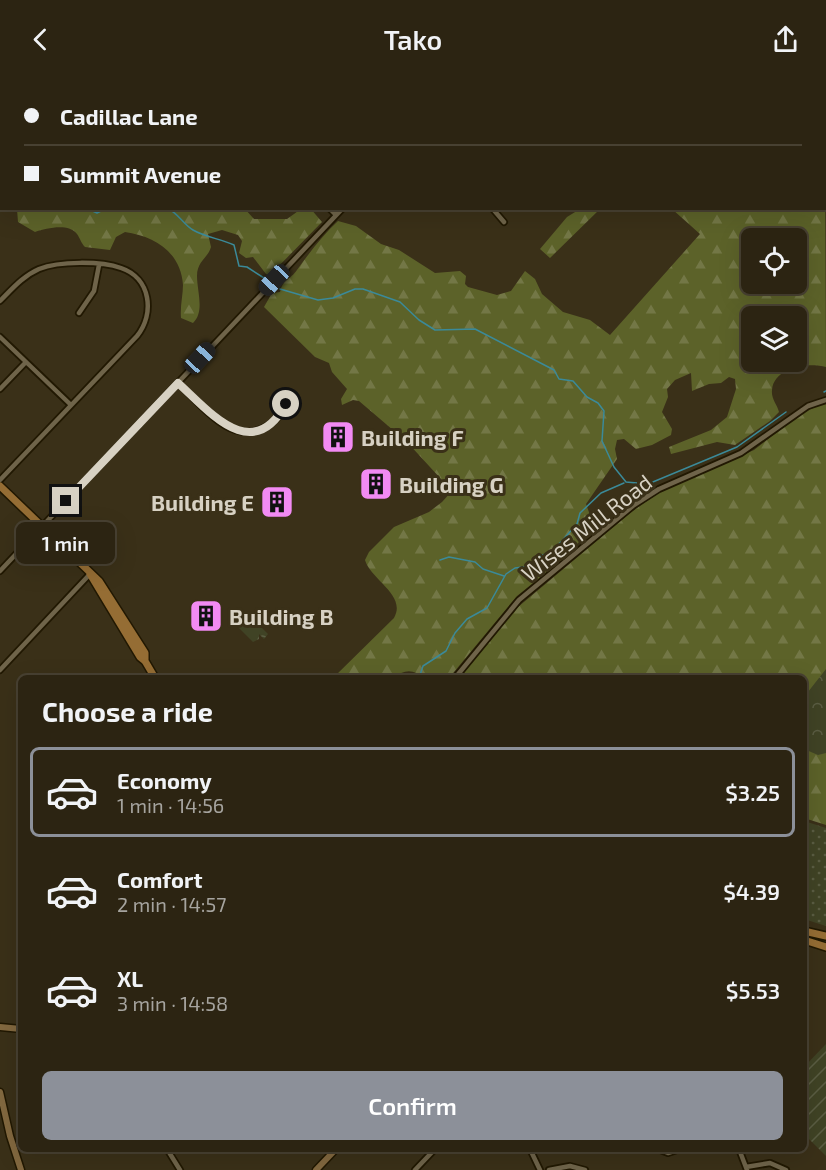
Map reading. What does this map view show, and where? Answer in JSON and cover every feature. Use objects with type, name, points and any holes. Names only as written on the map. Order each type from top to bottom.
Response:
[{"type":"main road","points":[[0,486],[90,574],[153,675]]},
{"type":"main road","points":[[807,932],[826,936]]},
{"type":"main road","points":[[807,941],[826,947]]},
{"type":"main road","points":[[0,1027],[18,1029]]},
{"type":"main road","points":[[0,1092],[3,1118],[21,1170]]},
{"type":"main road","points":[[316,1170],[333,1152]]},
{"type":"street","points":[[331,210],[336,215]]},
{"type":"street","points":[[0,571],[341,210]]},
{"type":"street","points":[[494,210],[504,222]]},
{"type":"street","points":[[0,301],[22,279],[45,267],[63,264],[99,265],[121,268],[134,276],[147,294],[148,312],[140,332],[0,480]]},
{"type":"street","points":[[79,313],[94,291],[99,265]]},
{"type":"street","points":[[0,337],[72,405]]},
{"type":"street","points":[[0,389],[26,362]]},
{"type":"street","points":[[178,383],[222,424],[243,432],[258,430],[271,423],[284,408],[291,393]]},
{"type":"street","name":"Wises Mill Road","points":[[456,675],[519,600],[621,516],[659,489],[746,450],[808,405],[826,399]]},
{"type":"street","points":[[0,670],[90,574]]},
{"type":"street","points":[[169,1152],[180,1170]]},
{"type":"street","points":[[415,1170],[432,1152]]},
{"type":"street","points":[[531,1152],[540,1170]]},
{"type":"street","points":[[741,1152],[747,1168],[770,1163],[786,1170]]},
{"type":"street","points":[[549,1170],[570,1166],[585,1170]]},
{"type":"green space","points":[[17,210],[246,210],[254,219],[287,219],[300,210],[312,210],[322,222],[270,275],[266,274],[253,257],[246,258],[239,253],[242,241],[238,235],[222,230],[208,234],[211,247],[197,271],[200,307],[193,323],[181,318],[183,285],[177,263],[156,242],[125,232],[116,237],[110,250],[85,247],[77,234],[69,228],[51,228],[35,232],[18,222]]},
{"type":"green space","points":[[578,210],[599,210],[550,258],[540,249],[567,217]]},
{"type":"green space","points":[[673,210],[825,210],[826,367],[807,365],[807,306],[741,306],[741,372],[784,372],[774,382],[773,399],[779,412],[770,421],[735,445],[717,442],[671,454],[669,447],[711,430],[727,417],[736,389],[735,379],[729,377],[721,383],[709,384],[692,391],[691,373],[675,380],[667,389],[668,397],[662,412],[672,429],[671,435],[652,445],[636,449],[624,439],[617,440],[615,449],[617,459],[586,504],[594,526],[563,559],[517,596],[451,675],[419,675],[409,671],[398,675],[336,675],[394,618],[397,610],[392,595],[365,560],[369,552],[394,527],[429,512],[452,491],[407,442],[359,401],[353,400],[342,405],[341,399],[347,389],[332,372],[329,363],[315,357],[264,307],[272,293],[280,292],[285,282],[316,244],[338,221],[356,226],[381,244],[399,250],[435,273],[460,271],[466,276],[465,284],[468,287],[497,295],[511,291],[525,271],[535,279],[542,294],[563,312],[590,320],[610,335],[700,234]]},
{"type":"green space","points":[[826,402],[826,825],[807,819],[807,675],[461,675],[518,607],[630,513],[660,492],[754,450],[800,414]]},
{"type":"green space","points":[[245,611],[268,634],[264,639],[259,634],[259,639],[253,642],[235,624]]},
{"type":"green space","points":[[826,669],[826,753],[818,755],[807,750],[807,693]]},
{"type":"green space","points":[[807,822],[826,828],[826,926],[807,920]]},
{"type":"green space","points":[[826,1044],[826,1156],[807,1137],[807,1064]]},
{"type":"waterway","points":[[90,210],[97,213],[103,210]]},
{"type":"waterway","points":[[170,210],[193,230],[234,245],[239,266],[247,267],[264,278]]},
{"type":"waterway","points":[[280,289],[318,300],[333,298],[355,289],[363,289],[400,302],[419,320],[435,330],[475,329],[554,370],[559,379],[573,381],[604,411],[602,441],[614,467],[626,482],[648,484],[737,447],[786,412]]},
{"type":"waterway","points":[[420,675],[423,666],[446,651],[455,633],[467,619],[487,608],[506,574],[515,568],[531,566],[540,556],[552,552],[577,524],[580,513],[601,493],[624,483]]},
{"type":"waterway","points":[[440,560],[449,557],[475,562],[483,569],[504,576]]},
{"type":"place","name":"Building F","points":[[338,437]]},
{"type":"place","name":"Building G","points":[[376,484]]},
{"type":"place","name":"Building E","points":[[277,502]]},
{"type":"place","name":"Building B","points":[[206,616]]},
{"type":"route","points":[[66,501],[178,383],[222,424],[239,431],[249,432],[268,426],[286,404]]}]
